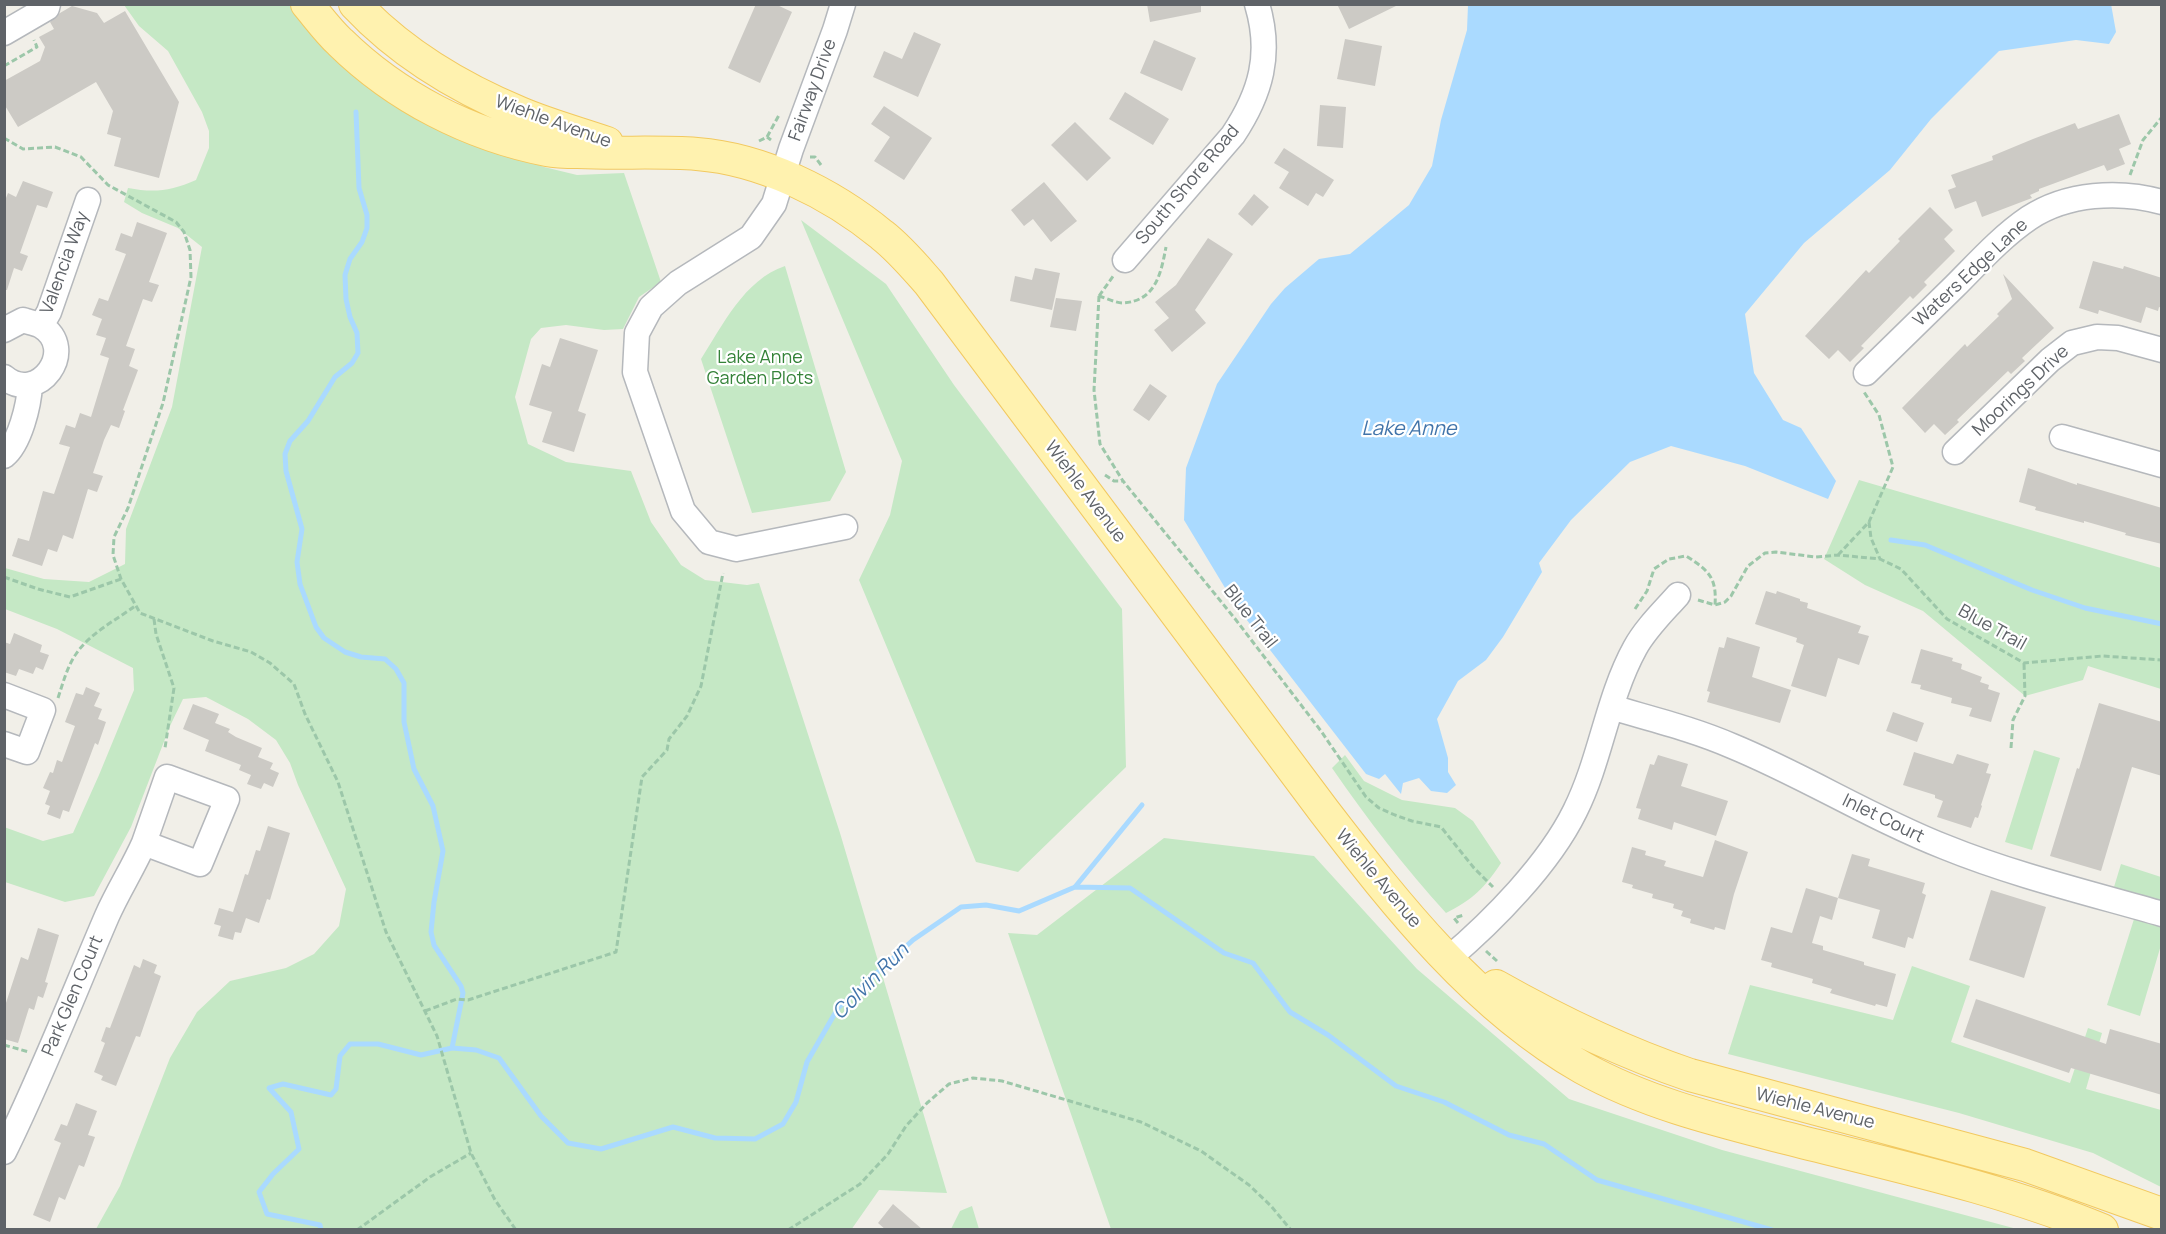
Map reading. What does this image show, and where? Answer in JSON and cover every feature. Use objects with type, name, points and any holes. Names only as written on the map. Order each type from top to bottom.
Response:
[{"type":"main road","name":"Wiehle Avenue","points":[[307,4],[339,42],[371,69],[416,100],[448,118],[475,129],[548,150],[698,154],[727,159],[786,163],[904,254],[929,284],[1323,811],[1406,914],[1448,959],[1504,1012],[1538,1039],[1583,1068],[1632,1092],[1707,1118],[2011,1197],[2102,1230]]},
{"type":"main road","name":"Wiehle Avenue","points":[[355,4],[391,37],[426,63],[484,97],[522,114],[637,152]]},
{"type":"main road","name":"Wiehle Avenue","points":[[1448,959],[1570,1027],[1655,1063],[1722,1085],[2025,1165],[2162,1214]]},
{"type":"street","points":[[4,33],[47,8],[48,4]]},
{"type":"street","name":"Fairway Drive","points":[[843,4],[786,163],[774,204],[751,237],[678,283],[651,307],[637,333],[635,372],[683,511],[709,542],[736,549],[845,527]]},
{"type":"street","name":"South Shore Road","points":[[1125,260],[1233,135],[1246,116],[1257,93],[1262,69],[1264,46],[1262,21],[1257,4]]},
{"type":"street","name":"Waters Edge Lane","points":[[1866,373],[1995,247],[2036,214],[2055,205],[2102,196],[2129,195],[2162,202]]},
{"type":"street","name":"Valencia Way","points":[[41,326],[49,312],[88,200]]},
{"type":"street","name":"Valencia Way","points":[[4,330],[23,321],[41,326],[52,337],[58,354],[53,369],[39,382],[30,385]]},
{"type":"street","name":"Moorings Drive","points":[[1955,452],[2050,360],[2072,344],[2097,337],[2118,338],[2162,350]]},
{"type":"street","points":[[4,377],[24,386],[30,385],[29,402],[12,450],[4,456]]},
{"type":"street","points":[[2062,437],[2162,465]]},
{"type":"street","points":[[1448,959],[1473,939],[1540,865],[1559,840],[1576,811],[1589,779],[1623,673],[1637,645],[1678,595]]},
{"type":"street","points":[[4,695],[43,710],[27,752],[4,744]]},
{"type":"street","name":"Inlet Court","points":[[1611,707],[1733,746],[1789,771],[1879,819],[1946,848],[2162,914]]},
{"type":"street","name":"Park Glen Court","points":[[4,1152],[28,1103],[108,912],[144,843]]},
{"type":"path","points":[[2128,183],[2143,140],[2162,117]]},
{"type":"path","points":[[752,141],[767,137],[786,163]]},
{"type":"path","points":[[4,138],[23,149],[55,147],[81,157],[108,185],[176,222],[184,232],[190,250],[191,277],[163,403],[128,508],[114,537],[113,555],[121,579],[140,613],[213,641],[252,652],[270,663],[294,684],[305,714],[338,782],[386,932],[437,1036],[471,1153],[495,1200],[516,1230]]},
{"type":"path","name":"Blue Trail","points":[[1099,296],[1094,390],[1100,444],[1123,481],[1243,629],[1321,731],[1366,797],[1379,808],[1404,818],[1441,827],[1474,868],[1494,888]]},
{"type":"path","points":[[1838,555],[1869,522],[1893,467],[1880,415],[1863,392],[1866,373]]},
{"type":"path","points":[[1869,522],[1880,559]]},
{"type":"path","name":"Blue Trail","points":[[1715,604],[1725,603],[1748,566],[1765,553],[1776,552],[1816,557],[1838,555],[1880,559],[1901,569],[1947,619],[2024,663],[2102,656],[2162,660]]},
{"type":"path","points":[[425,1011],[457,999],[468,1000],[616,952],[642,777],[667,750],[669,739],[687,716],[700,686],[723,573]]},
{"type":"path","points":[[4,577],[70,597],[121,579]]},
{"type":"path","points":[[62,682],[76,653],[96,634],[135,606]]},
{"type":"path","points":[[154,619],[156,634],[174,688],[165,748]]},
{"type":"path","points":[[2012,748],[2013,720],[2025,696],[2024,663]]},
{"type":"path","points":[[4,1045],[16,1048]]},
{"type":"path","points":[[788,1230],[860,1184],[888,1154],[906,1126],[949,1084],[973,1078],[1002,1081],[1142,1122],[1201,1151],[1239,1178],[1271,1206],[1291,1230]]},
{"type":"path","points":[[357,1230],[430,1177],[471,1153]]},
{"type":"green space","points":[[124,5],[293,5],[441,130],[544,167],[577,175],[624,173],[661,282],[639,297],[623,329],[604,330],[566,325],[541,328],[531,339],[515,397],[528,444],[566,462],[631,471],[651,522],[681,565],[705,580],[747,585],[759,583],[840,833],[947,1193],[879,1190],[851,1230],[96,1229],[120,1186],[170,1058],[197,1012],[230,981],[286,968],[314,954],[339,926],[346,889],[290,763],[276,740],[248,719],[206,697],[183,699],[170,726],[131,827],[94,896],[65,902],[5,882],[4,827],[43,841],[73,833],[134,690],[133,668],[57,629],[5,609],[5,568],[44,579],[89,582],[125,564],[126,529],[172,407],[202,247],[178,228],[142,213],[124,202],[128,188],[162,190],[196,180],[209,148],[209,131],[202,112],[168,51],[139,26]]},
{"type":"green space","points":[[801,220],[886,284],[954,385],[1122,609],[1126,767],[1018,872],[976,862],[859,580],[890,515],[902,461]]},
{"type":"green space","name":"Lake Anne Garden Plots","points":[[785,266],[846,472],[830,501],[752,513],[701,359],[726,318],[746,293],[771,273]]},
{"type":"green space","points":[[1859,480],[2161,568],[2161,689],[2088,666],[2083,680],[2025,696],[1923,611],[1865,585],[1824,559]]},
{"type":"green space","points":[[2034,750],[2060,758],[2032,850],[2005,842]]},
{"type":"green space","points":[[1345,755],[1364,781],[1402,800],[1455,808],[1473,821],[1501,863],[1483,887],[1464,903],[1446,913],[1387,843],[1332,768]]},
{"type":"green space","points":[[1164,838],[1314,856],[1417,969],[1569,1099],[1722,1150],[2017,1229],[1111,1229],[1008,933],[1037,935]]},
{"type":"green space","points":[[2121,864],[2161,877],[2161,902],[2114,887]]},
{"type":"green space","points":[[2134,919],[2161,927],[2161,945],[2140,1016],[2107,1005]]},
{"type":"green space","points":[[1912,966],[1970,986],[1951,1042],[2070,1083],[2088,1028],[2102,1033],[2086,1089],[2161,1110],[2161,1187],[2093,1153],[1959,1113],[1728,1054],[1750,985],[1893,1020]]},
{"type":"green space","points":[[972,1206],[979,1229],[951,1229],[960,1211]]},
{"type":"water","name":"Lake Anne","points":[[2111,4],[2116,32],[2109,44],[2076,40],[1999,51],[1931,119],[1890,170],[1804,243],[1745,314],[1754,373],[1783,420],[1801,428],[1836,481],[1828,499],[1745,466],[1671,446],[1630,462],[1571,520],[1539,563],[1542,572],[1503,637],[1486,660],[1458,681],[1437,719],[1448,758],[1448,772],[1456,785],[1447,793],[1431,791],[1419,778],[1403,783],[1401,794],[1385,774],[1379,779],[1366,774],[1236,606],[1184,520],[1186,468],[1217,384],[1271,304],[1285,288],[1319,259],[1350,254],[1409,205],[1432,166],[1441,120],[1467,30],[1468,5]]},
{"type":"building","points":[[756,4],[775,4],[792,12],[760,83],[728,68]]},
{"type":"building","points":[[1147,4],[1201,4],[1201,12],[1150,22]]},
{"type":"building","points":[[1337,4],[1400,4],[1349,29]]},
{"type":"building","points":[[72,6],[97,13],[104,23],[125,11],[179,102],[159,178],[114,166],[121,138],[107,134],[113,111],[96,82],[18,127],[4,104],[4,81],[40,61],[45,47],[39,37],[54,29],[50,22]]},
{"type":"building","points":[[914,32],[941,44],[918,97],[873,77],[884,51],[902,59]]},
{"type":"building","points":[[1345,39],[1382,46],[1375,86],[1337,79]]},
{"type":"building","points":[[1154,40],[1196,58],[1182,91],[1140,73]]},
{"type":"building","points":[[1125,92],[1169,119],[1153,145],[1109,119]]},
{"type":"building","points":[[1320,105],[1346,107],[1343,148],[1317,146]]},
{"type":"building","points":[[884,106],[932,138],[904,180],[874,161],[890,137],[871,124]]},
{"type":"building","points":[[2119,114],[2131,144],[2119,149],[2125,164],[2107,171],[2104,165],[2039,189],[2030,195],[2032,198],[1982,217],[1976,201],[1955,209],[1948,190],[1956,187],[1951,175],[1993,160],[1992,156],[2075,123],[2078,129]]},
{"type":"building","points":[[1075,122],[1111,158],[1087,181],[1051,145]]},
{"type":"building","points":[[1284,148],[1334,180],[1323,197],[1316,193],[1308,206],[1279,188],[1289,172],[1274,163]]},
{"type":"building","points":[[23,181],[53,192],[47,208],[37,205],[20,253],[28,256],[22,271],[14,268],[7,290],[4,290],[4,203],[8,193],[16,197]]},
{"type":"building","points":[[1044,182],[1077,221],[1051,242],[1033,219],[1024,226],[1011,210]]},
{"type":"building","points":[[1254,194],[1269,207],[1252,226],[1238,214]]},
{"type":"building","points":[[1930,207],[1953,230],[1944,239],[1955,251],[1924,282],[1927,285],[1913,299],[1910,296],[1861,346],[1864,348],[1850,362],[1838,350],[1829,359],[1805,336],[1866,270],[1869,273]]},
{"type":"building","points":[[137,222],[167,233],[149,282],[159,285],[152,302],[143,299],[126,346],[135,349],[129,366],[138,370],[123,410],[125,411],[119,428],[111,425],[104,440],[93,473],[103,476],[97,492],[88,489],[73,539],[63,535],[57,552],[48,549],[42,566],[12,556],[18,538],[29,541],[43,491],[54,494],[70,447],[59,444],[66,425],[75,428],[80,413],[91,417],[109,358],[100,355],[106,338],[96,335],[102,319],[92,315],[99,298],[108,301],[126,254],[115,250],[121,233],[132,237]]},
{"type":"building","points":[[1208,238],[1233,254],[1195,310],[1206,323],[1172,352],[1154,330],[1169,318],[1155,302],[1176,285]]},
{"type":"building","points":[[2093,261],[2123,269],[2124,266],[2162,278],[2162,308],[2159,307],[2158,311],[2146,307],[2141,323],[2099,310],[2098,314],[2079,308]]},
{"type":"building","points":[[1035,268],[1060,273],[1052,310],[1010,301],[1015,276],[1032,280]]},
{"type":"building","points":[[2003,274],[2054,328],[2022,358],[2025,361],[2011,374],[2008,371],[1957,420],[1959,422],[1945,435],[1934,424],[1925,433],[1902,408],[1965,344],[1967,347],[1999,316],[1997,314],[2012,299]]},
{"type":"building","points":[[1056,298],[1082,301],[1076,331],[1050,327]]},
{"type":"building","points":[[560,338],[598,350],[578,411],[586,414],[574,452],[542,442],[552,412],[529,405],[542,364],[550,367]]},
{"type":"building","points":[[1150,384],[1167,396],[1149,421],[1133,410]]},
{"type":"building","points":[[2028,468],[2077,485],[2077,483],[2162,508],[2162,544],[2125,535],[2126,533],[2084,521],[2084,523],[2035,510],[2036,507],[2019,502]]},
{"type":"building","points":[[1766,591],[1776,594],[1777,591],[1800,599],[1808,603],[1807,608],[1861,626],[1858,633],[1869,636],[1859,665],[1838,658],[1826,697],[1791,686],[1804,645],[1796,642],[1797,638],[1755,624]]},
{"type":"building","points":[[14,633],[42,645],[40,652],[49,655],[43,670],[36,667],[33,674],[19,669],[16,676],[4,672],[4,642],[10,644]]},
{"type":"building","points":[[1727,637],[1760,647],[1752,677],[1791,690],[1780,723],[1707,702],[1710,692],[1707,691],[1719,647],[1724,648]]},
{"type":"building","points":[[1921,649],[1953,658],[1952,661],[1962,664],[1961,669],[1982,677],[1980,682],[1989,685],[1988,689],[2000,693],[1991,722],[1969,716],[1972,708],[1951,703],[1952,698],[1920,689],[1921,685],[1911,683]]},
{"type":"building","points":[[86,687],[100,693],[94,706],[102,709],[98,719],[106,722],[98,745],[95,743],[69,812],[63,810],[60,819],[47,814],[50,806],[45,804],[50,791],[43,788],[50,772],[53,773],[57,760],[62,762],[75,726],[65,722],[76,693],[83,695]]},
{"type":"building","points":[[2099,703],[2162,722],[2162,776],[2132,767],[2101,871],[2050,856]]},
{"type":"building","points":[[193,704],[219,714],[215,723],[230,729],[228,732],[236,737],[262,748],[258,757],[273,763],[270,769],[279,773],[273,787],[264,783],[261,789],[247,784],[251,775],[239,770],[241,765],[205,751],[209,740],[183,729]]},
{"type":"building","points":[[1893,712],[1924,723],[1917,742],[1886,731]]},
{"type":"building","points":[[1914,752],[1953,764],[1957,754],[1989,764],[1986,773],[1991,774],[1982,806],[1971,828],[1937,817],[1943,801],[1935,798],[1935,795],[1903,785]]},
{"type":"building","points":[[1658,755],[1688,764],[1681,786],[1728,801],[1716,836],[1674,822],[1672,830],[1638,819],[1641,809],[1636,808],[1650,764],[1654,765]]},
{"type":"building","points":[[268,826],[290,833],[270,900],[267,899],[259,923],[246,918],[241,933],[235,932],[233,940],[218,936],[221,926],[214,924],[219,908],[233,912],[245,874],[248,875],[256,850],[260,851]]},
{"type":"building","points":[[1715,840],[1748,852],[1725,930],[1715,927],[1714,930],[1690,923],[1691,919],[1681,916],[1683,911],[1673,908],[1674,904],[1652,898],[1653,894],[1632,888],[1633,885],[1622,882],[1632,847],[1646,851],[1645,855],[1666,861],[1664,866],[1703,877]]},
{"type":"building","points":[[1852,854],[1870,859],[1868,866],[1925,883],[1922,893],[1926,895],[1913,939],[1908,937],[1905,948],[1872,938],[1880,910],[1838,898]]},
{"type":"building","points":[[1806,888],[1838,898],[1832,920],[1820,916],[1812,943],[1823,946],[1823,950],[1896,974],[1887,1007],[1876,1004],[1875,1006],[1830,993],[1832,989],[1812,983],[1813,979],[1771,967],[1772,963],[1761,960],[1771,927],[1792,933]]},
{"type":"building","points":[[1991,890],[2046,907],[2024,978],[1969,960]]},
{"type":"building","points":[[38,928],[59,935],[45,982],[48,983],[43,998],[38,996],[34,1010],[29,1008],[18,1043],[4,1039],[4,1009],[21,957],[28,960]]},
{"type":"building","points":[[143,959],[157,965],[154,973],[161,976],[140,1037],[136,1036],[116,1086],[101,1080],[103,1076],[94,1072],[105,1043],[101,1041],[106,1027],[110,1028],[134,965],[140,968]]},
{"type":"building","points":[[1976,999],[2106,1044],[2110,1029],[2162,1044],[2162,1095],[2071,1068],[2069,1073],[1963,1037]]},
{"type":"building","points":[[76,1103],[97,1111],[88,1135],[95,1137],[84,1167],[79,1165],[65,1200],[59,1197],[50,1222],[33,1215],[61,1143],[54,1140],[61,1124],[67,1126]]},
{"type":"building","points":[[893,1204],[923,1230],[886,1230],[878,1223]]},
{"type":"waterway","points":[[356,112],[359,188],[367,215],[367,228],[362,242],[350,259],[345,275],[346,299],[357,333],[358,353],[352,363],[335,377],[308,421],[290,441],[285,454],[286,471],[302,529],[297,562],[300,584],[316,627],[324,638],[345,652],[361,657],[385,659],[396,669],[404,683],[404,722],[414,769],[433,806],[443,851],[431,932],[434,945],[461,986],[463,993],[452,1048]]},
{"type":"waterway","points":[[1891,540],[1925,545],[2032,590],[2085,608],[2162,624]]},
{"type":"waterway","name":"Colvin Run","points":[[321,1230],[320,1225],[267,1214],[259,1192],[273,1174],[299,1149],[291,1112],[269,1088],[283,1084],[331,1095],[336,1089],[340,1056],[350,1044],[378,1044],[421,1055],[452,1048],[476,1050],[499,1058],[541,1116],[568,1143],[601,1149],[673,1127],[715,1138],[755,1139],[783,1124],[796,1102],[807,1062],[838,1008],[913,940],[961,907],[986,905],[1019,911],[1075,887],[1142,805]]},
{"type":"waterway","points":[[1075,887],[1130,888],[1224,953],[1253,963],[1290,1012],[1328,1035],[1396,1086],[1444,1102],[1509,1135],[1544,1144],[1597,1180],[1772,1230]]}]
